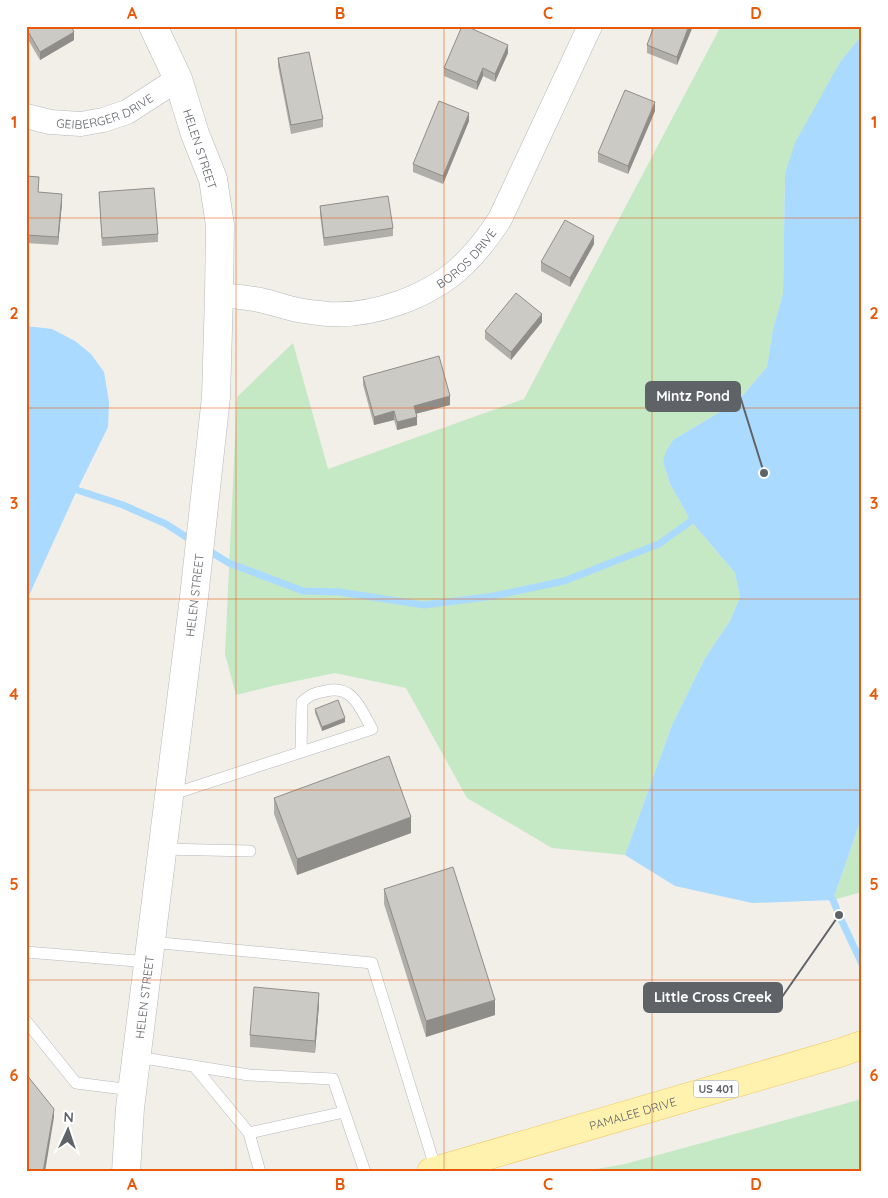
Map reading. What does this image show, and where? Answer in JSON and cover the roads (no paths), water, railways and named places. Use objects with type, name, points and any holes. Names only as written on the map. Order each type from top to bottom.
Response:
[{"type":"main road","name":"PAMALEE DRIVE","points":[[433,1171],[820,1059],[862,1045]]},
{"type":"street","name":"HELEN STREET","points":[[126,1172],[132,1090],[194,598],[216,397],[219,295],[220,225],[212,179],[195,134],[178,79],[153,26]]},
{"type":"street","name":"BOROS DRIVE","points":[[219,295],[253,299],[299,310],[330,314],[362,312],[377,310],[407,300],[435,286],[461,268],[483,245],[500,219],[590,26]]},
{"type":"street","name":"GEIBERGER DRIVE","points":[[26,116],[50,122],[81,124],[103,120],[127,112],[178,79]]},
{"type":"lane","points":[[170,795],[372,729],[356,700],[347,692],[335,689],[310,694],[302,702],[301,752]]},
{"type":"lane","points":[[163,849],[250,850]]},
{"type":"lane","points":[[26,952],[150,952],[372,963],[433,1171]]},
{"type":"lane","points":[[26,1021],[76,1083],[132,1090]]},
{"type":"lane","points":[[137,1057],[249,1075],[333,1079],[366,1172]]},
{"type":"lane","points":[[194,1066],[249,1134],[260,1172]]},
{"type":"lane","points":[[249,1134],[344,1112]]},
{"type":"water","points":[[862,35],[862,816],[833,900],[752,903],[675,886],[625,855],[672,725],[705,658],[730,621],[740,597],[735,573],[691,521],[670,484],[663,462],[673,440],[738,401],[767,367],[773,329],[783,294],[785,174],[795,143],[840,62]]},
{"type":"water","points":[[26,326],[52,329],[75,341],[91,354],[104,372],[109,402],[108,427],[26,602]]},
{"type":"waterway","points":[[73,484],[77,490],[123,505],[166,524],[194,542]]},
{"type":"waterway","points":[[206,549],[229,563],[303,591],[339,592],[424,605],[494,596],[564,581],[659,544],[691,521],[695,512]]},
{"type":"waterway","points":[[827,893],[833,900],[862,964]]},
{"type":"place","name":"Mintz Pond","points":[[764,473]]},
{"type":"place","name":"Little Cross Creek","points":[[839,915]]}]
